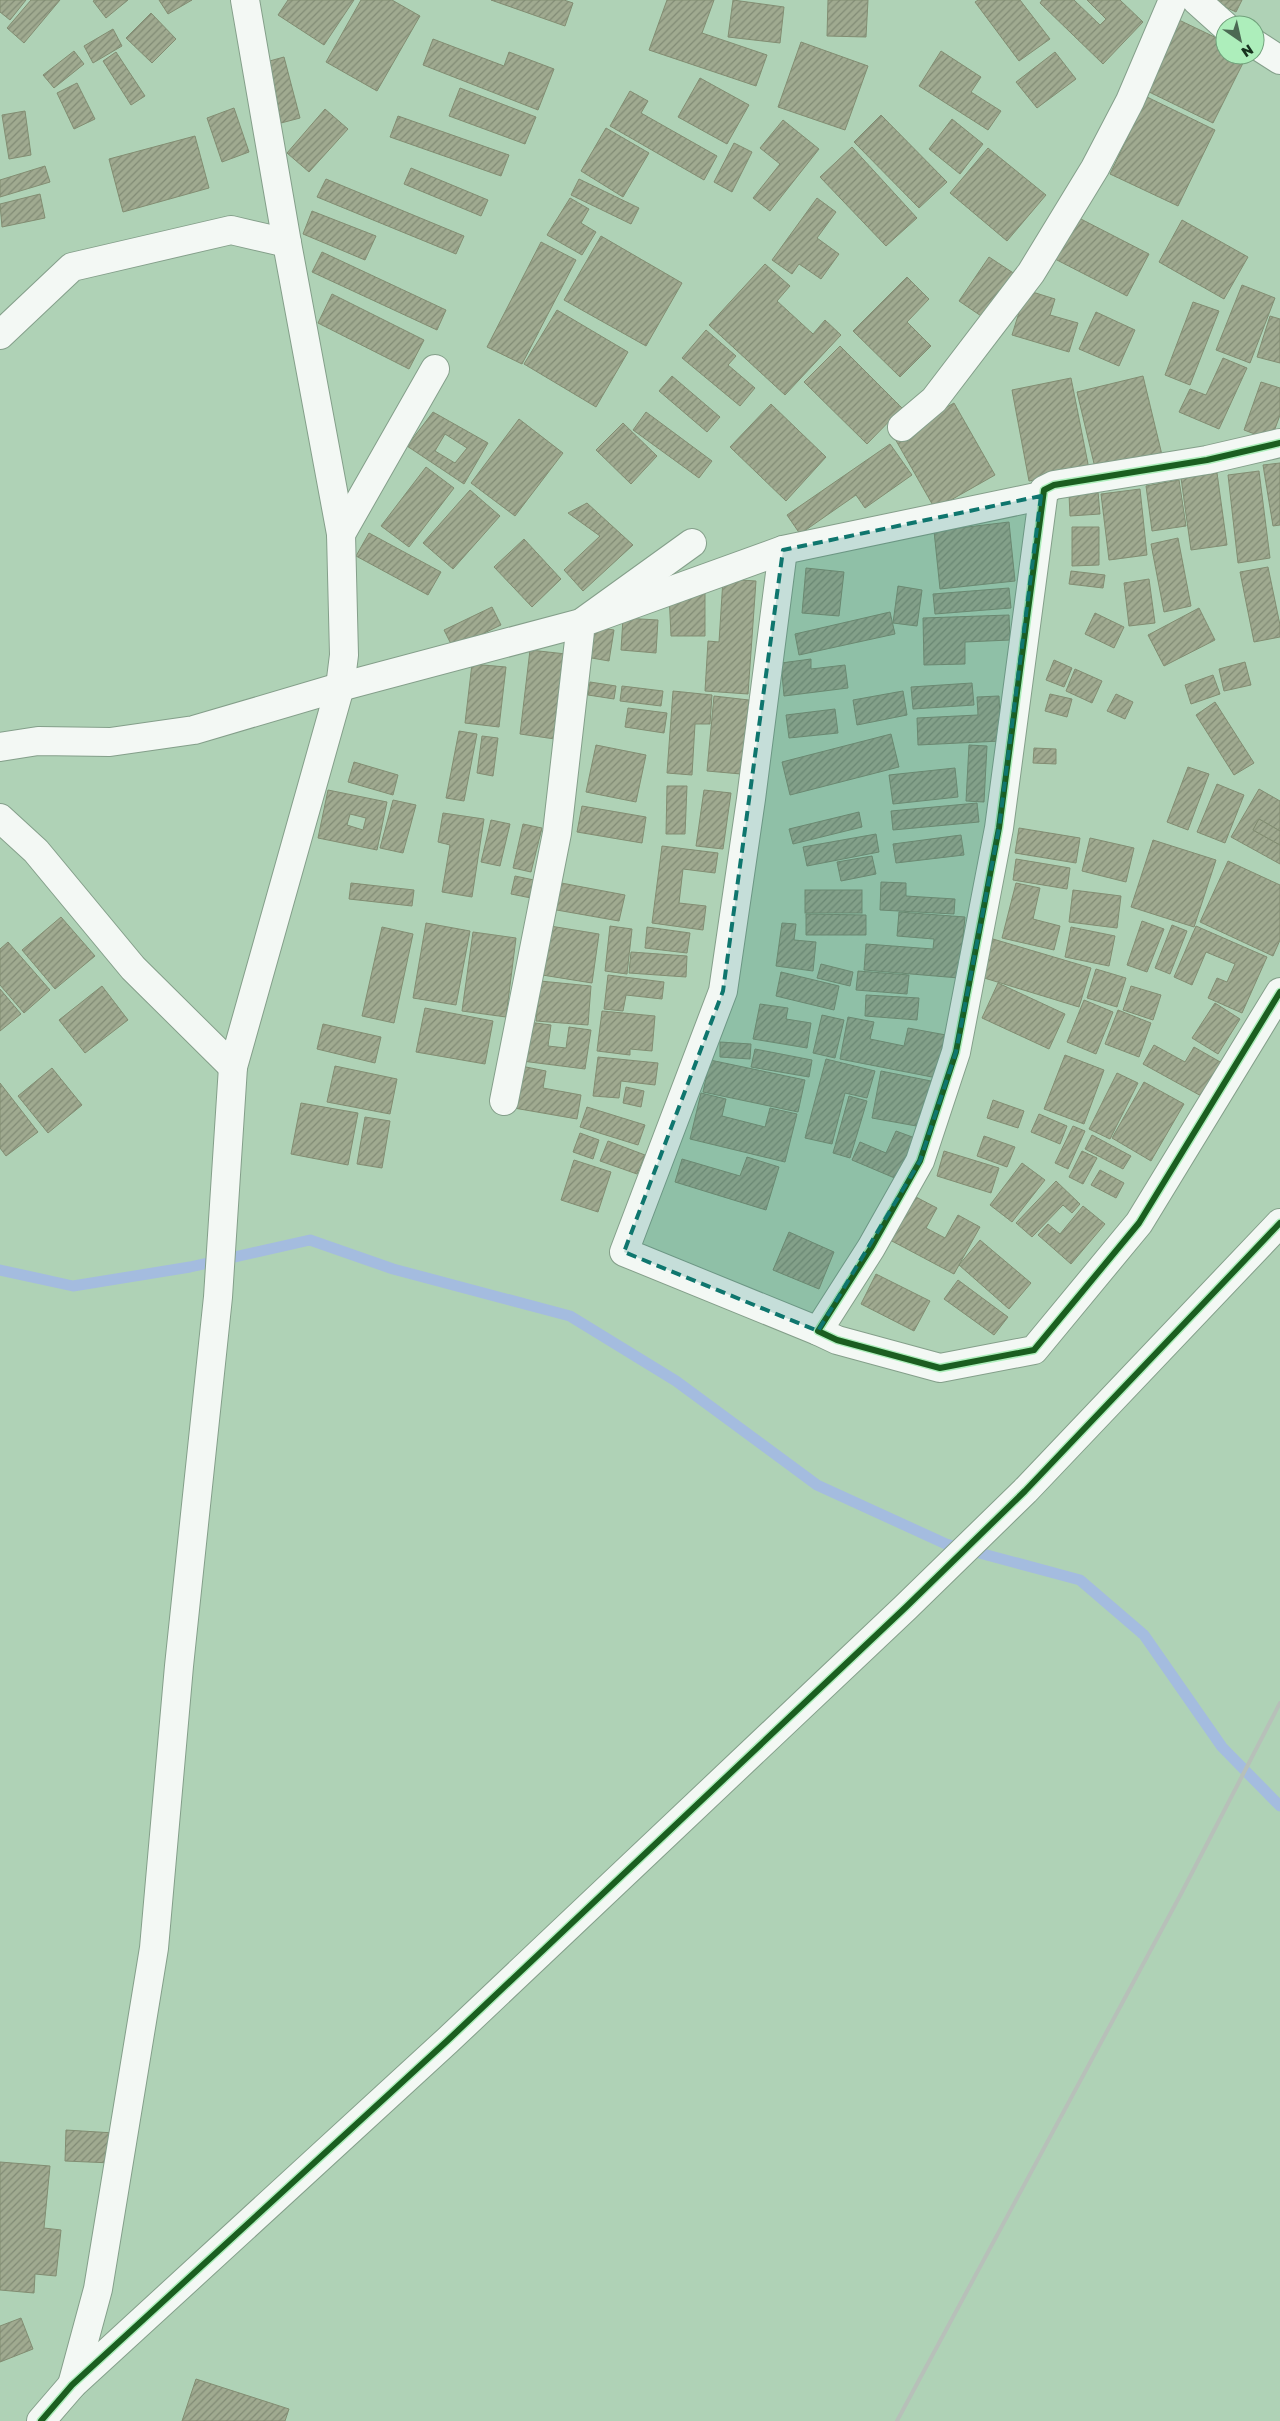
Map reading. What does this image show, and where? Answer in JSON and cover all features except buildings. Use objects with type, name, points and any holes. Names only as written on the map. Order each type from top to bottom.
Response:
[{"type":"street","points":[[72,2385],[98,2289],[154,1948],[179,1666],[218,1298],[233,1067],[340,687],[344,656],[341,534],[287,243],[245,0]]},
{"type":"street","points":[[902,427],[934,400],[1031,273],[1095,168],[1130,101],[1173,0]]},
{"type":"street","points":[[1196,0],[1215,17]]},
{"type":"street","points":[[1265,50],[1280,60]]},
{"type":"street","points":[[0,335],[72,267],[231,230],[287,243]]},
{"type":"street","points":[[341,534],[436,369]]},
{"type":"street","points":[[818,1331],[872,1248],[920,1161],[956,1052],[998,828],[1041,496],[1044,490],[1054,485],[1207,460],[1280,443]]},
{"type":"street","points":[[0,747],[38,741],[110,742],[194,730],[340,687],[582,623],[783,550],[1041,496]]},
{"type":"street","points":[[504,1101],[557,833],[582,623],[692,542]]},
{"type":"street","points":[[783,550],[751,799],[723,991],[624,1252],[838,1340],[940,1368],[1034,1350],[1139,1223],[1280,992]]},
{"type":"street","points":[[0,818],[36,851],[133,968],[233,1067]]},
{"type":"street","points":[[41,2421],[72,2385],[448,2041],[906,1607],[1025,1491],[1280,1224]]},
{"type":"highlighted area","points":[[1041,496],[999,828],[956,1052],[920,1161],[818,1331],[624,1252],[723,991],[783,550]]},
{"type":"waterway","points":[[0,1270],[73,1286],[190,1267],[310,1240],[393,1269],[570,1316],[676,1381],[817,1485],[946,1544],[1080,1580],[1144,1635],[1222,1747],[1280,1806]]},
{"type":"railway","points":[[897,2421],[1182,1892],[1280,1703]]},
{"type":"cycle path","points":[[1280,443],[1207,460],[1054,485],[1044,490],[999,828],[956,1052],[920,1161],[871,1248],[818,1331],[837,1340],[940,1368],[1034,1350],[1139,1223],[1280,992]]},
{"type":"cycle path","points":[[41,2421],[72,2385],[447,2041],[906,1607],[1025,1491],[1280,1223]]}]
